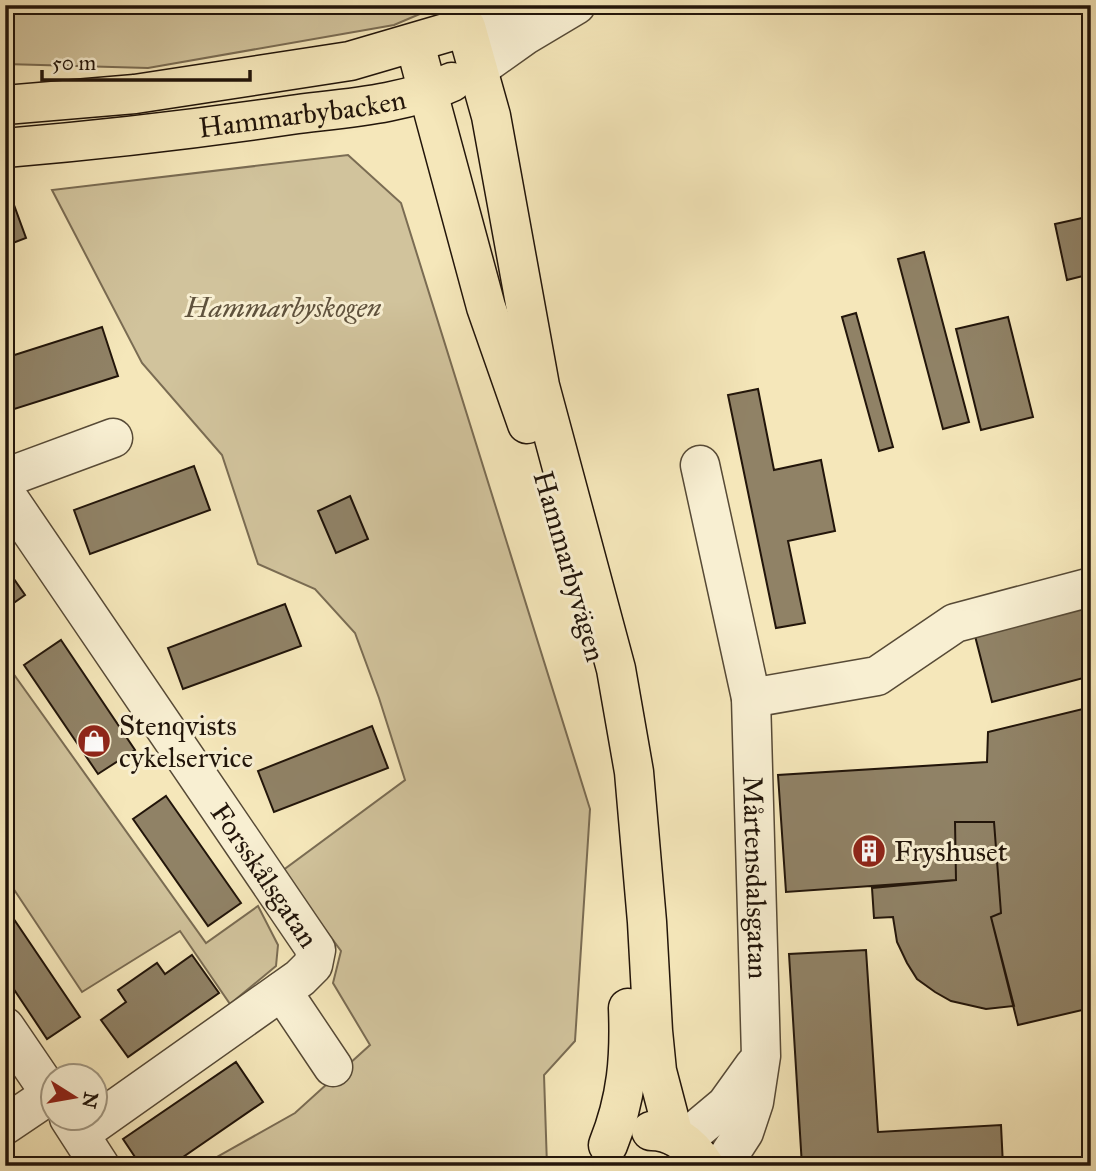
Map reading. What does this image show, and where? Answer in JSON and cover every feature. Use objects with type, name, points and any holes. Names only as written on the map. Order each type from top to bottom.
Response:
[{"type":"main road","name":"Hammarbybacken","points":[[5,105],[149,92],[350,61],[466,27]]},
{"type":"main road","name":"Hammarbyvägen","points":[[466,27],[493,124],[540,386],[616,669],[635,786],[648,922],[657,1071],[687,1147]]},
{"type":"main road","name":"Hammarbyvägen","points":[[415,44],[486,307],[578,574],[600,667],[615,775],[629,1036],[628,1071],[622,1105],[600,1155]]},
{"type":"main road","name":"Hammarbybacken","points":[[5,148],[136,137],[355,107],[429,93],[479,68]]},
{"type":"main road","name":"Hammarbyvägen","points":[[600,1155],[623,1136],[640,1131],[657,1131],[687,1147]]},
{"type":"street","name":"Hammarbybacken","points":[[466,27],[525,5]]},
{"type":"street","name":"Hammarbybacken","points":[[479,68],[524,36],[576,5]]},
{"type":"street","points":[[5,478],[113,438]]},
{"type":"street","name":"Mårtensdalsgatan","points":[[700,464],[751,698],[761,1056],[754,1102],[744,1132],[722,1166]]},
{"type":"street","name":"Forsskålsgatan","points":[[5,493],[316,950],[313,965],[291,985]]},
{"type":"street","points":[[751,698],[877,676],[955,623],[1091,587]]},
{"type":"street","points":[[108,1086],[291,985],[333,1067]]},
{"type":"street","points":[[5,1027],[38,1075]]},
{"type":"street","points":[[687,1147],[726,1105],[761,1056]]},
{"type":"street","points":[[5,1125],[38,1117]]},
{"type":"street","points":[[77,1132],[100,1166]]},
{"type":"green space","points":[[5,5],[441,5],[394,25],[148,68],[5,64]]},
{"type":"green space","name":"Hammarbyskogen","points":[[348,155],[401,203],[590,809],[575,1041],[544,1075],[547,1166],[201,1166],[295,1113],[370,1045],[333,983],[341,951],[282,871],[405,780],[355,633],[315,589],[258,564],[222,455],[142,363],[52,190]]},
{"type":"green space","points":[[5,662],[206,943],[258,906],[278,945],[276,966],[230,1004],[180,931],[82,992],[5,876]]},
{"type":"building","points":[[10,194],[26,238],[5,246],[5,195]]},
{"type":"building","points":[[1091,216],[1091,274],[1067,280],[1055,224]]},
{"type":"building","points":[[924,252],[969,422],[943,429],[898,259]]},
{"type":"building","points":[[856,313],[893,447],[879,451],[842,317]]},
{"type":"building","points":[[1008,317],[1033,417],[981,430],[956,329]]},
{"type":"building","points":[[102,327],[118,376],[5,412],[5,358]]},
{"type":"building","points":[[758,389],[774,470],[821,460],[835,531],[788,541],[805,623],[776,628],[728,395]]},
{"type":"building","points":[[194,466],[210,510],[90,554],[74,510]]},
{"type":"building","points":[[350,496],[368,539],[336,553],[318,511]]},
{"type":"building","points":[[5,566],[25,595],[5,609]]},
{"type":"building","points":[[285,604],[301,646],[183,689],[168,648]]},
{"type":"building","points":[[1091,606],[1091,676],[992,702],[975,636]]},
{"type":"building","points":[[61,640],[135,750],[98,774],[24,665]]},
{"type":"building","name":"Fryshuset","points":[[1091,707],[1091,1008],[1018,1025],[991,917],[1001,913],[994,822],[955,822],[956,880],[786,892],[778,775],[987,762],[988,732]]},
{"type":"building","points":[[372,726],[388,768],[274,812],[258,771]]},
{"type":"building","points":[[166,796],[241,903],[208,926],[133,819]]},
{"type":"building","points":[[955,822],[994,822],[1001,913],[991,917],[1014,1006],[986,1009],[951,1001],[935,992],[917,979],[907,963],[897,942],[893,917],[874,918],[872,888],[956,880]]},
{"type":"building","points":[[5,906],[80,1017],[47,1039],[5,976]]},
{"type":"building","points":[[866,950],[878,1132],[1001,1125],[1003,1166],[802,1166],[789,954]]},
{"type":"building","points":[[192,955],[219,993],[128,1057],[101,1020],[126,1002],[118,990],[157,963],[165,974]]},
{"type":"building","points":[[236,1062],[263,1102],[170,1166],[141,1166],[123,1139]]},
{"type":"building","points":[[5,1147],[17,1164],[18,1166],[5,1166]]},
{"type":"place","name":"Stenqvists cykelservice","points":[[94,741]]},
{"type":"place","name":"Fryshuset","points":[[869,851]]}]
